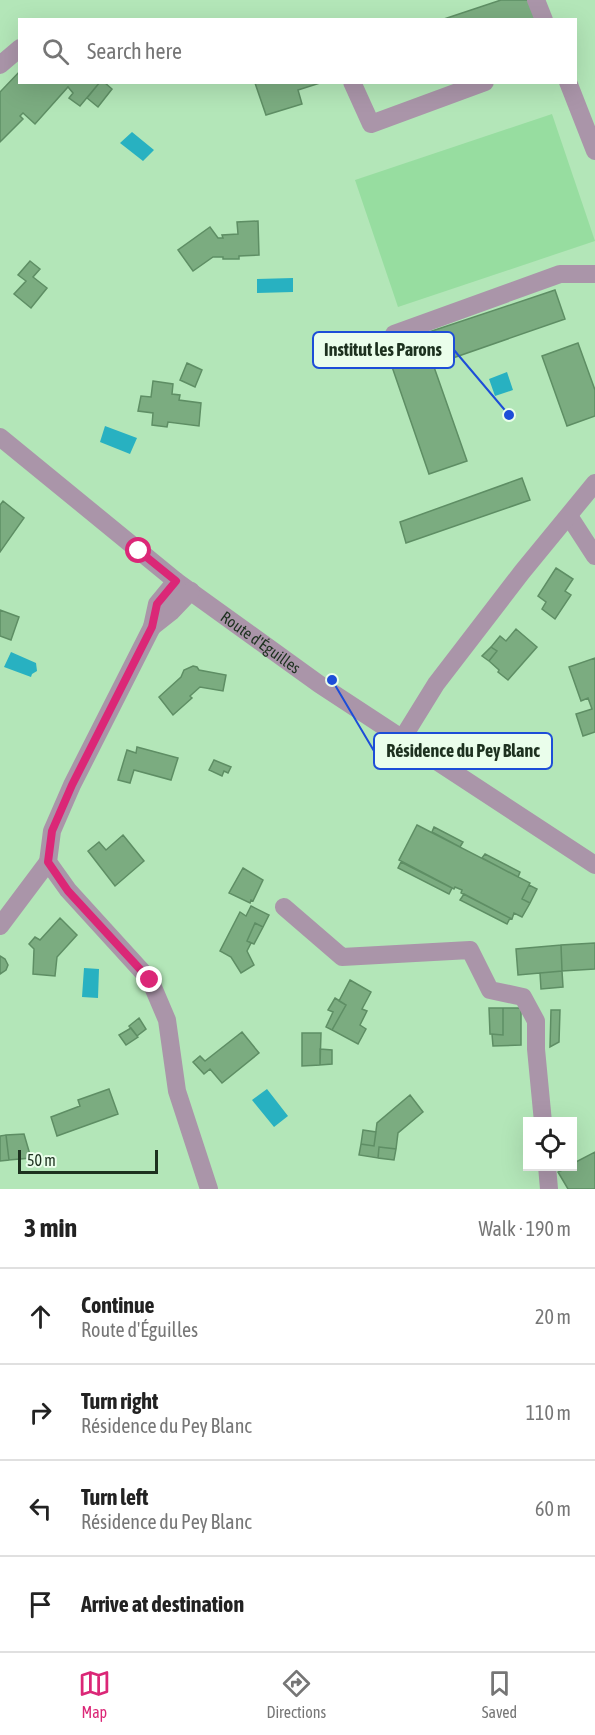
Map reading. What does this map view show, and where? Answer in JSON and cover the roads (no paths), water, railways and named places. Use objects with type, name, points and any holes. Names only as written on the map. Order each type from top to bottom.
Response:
[{"type":"street","points":[[536,0],[543,18]]},
{"type":"street","points":[[0,65],[18,50]]},
{"type":"street","points":[[353,84],[371,124],[480,84]]},
{"type":"street","points":[[569,84],[595,151]]},
{"type":"street","points":[[394,334],[560,274],[595,274]]},
{"type":"street","name":"Route d'Éguilles","points":[[0,437],[183,586],[319,684],[595,865]]},
{"type":"street","points":[[402,739],[436,684],[522,572],[595,483]]},
{"type":"street","points":[[570,516],[595,556]]},
{"type":"street","points":[[0,926],[48,862],[52,831],[72,785],[152,627],[171,612],[183,586]]},
{"type":"street","points":[[48,862],[68,891],[150,980],[166,1020],[177,1091],[209,1189]]},
{"type":"street","points":[[284,907],[342,957],[470,950],[490,990],[524,998],[536,1021],[536,1049],[543,1117]]},
{"type":"street","points":[[547,1171],[549,1189]]},
{"type":"water","points":[[132,132],[154,150],[143,161],[120,143]]},
{"type":"water","points":[[293,278],[293,292],[257,293],[257,279]]},
{"type":"water","points":[[507,372],[513,390],[495,396],[489,379]]},
{"type":"water","points":[[105,426],[137,438],[130,454],[100,442]]},
{"type":"water","points":[[11,652],[36,663],[37,671],[31,677],[4,667]]},
{"type":"water","points":[[84,968],[99,969],[98,998],[82,997]]},
{"type":"water","points":[[267,1089],[288,1116],[274,1127],[252,1100]]},
{"type":"place","name":"Institut les Parons","points":[[509,415]]},
{"type":"place","name":"Résidence du Pey Blanc","points":[[332,680]]}]
